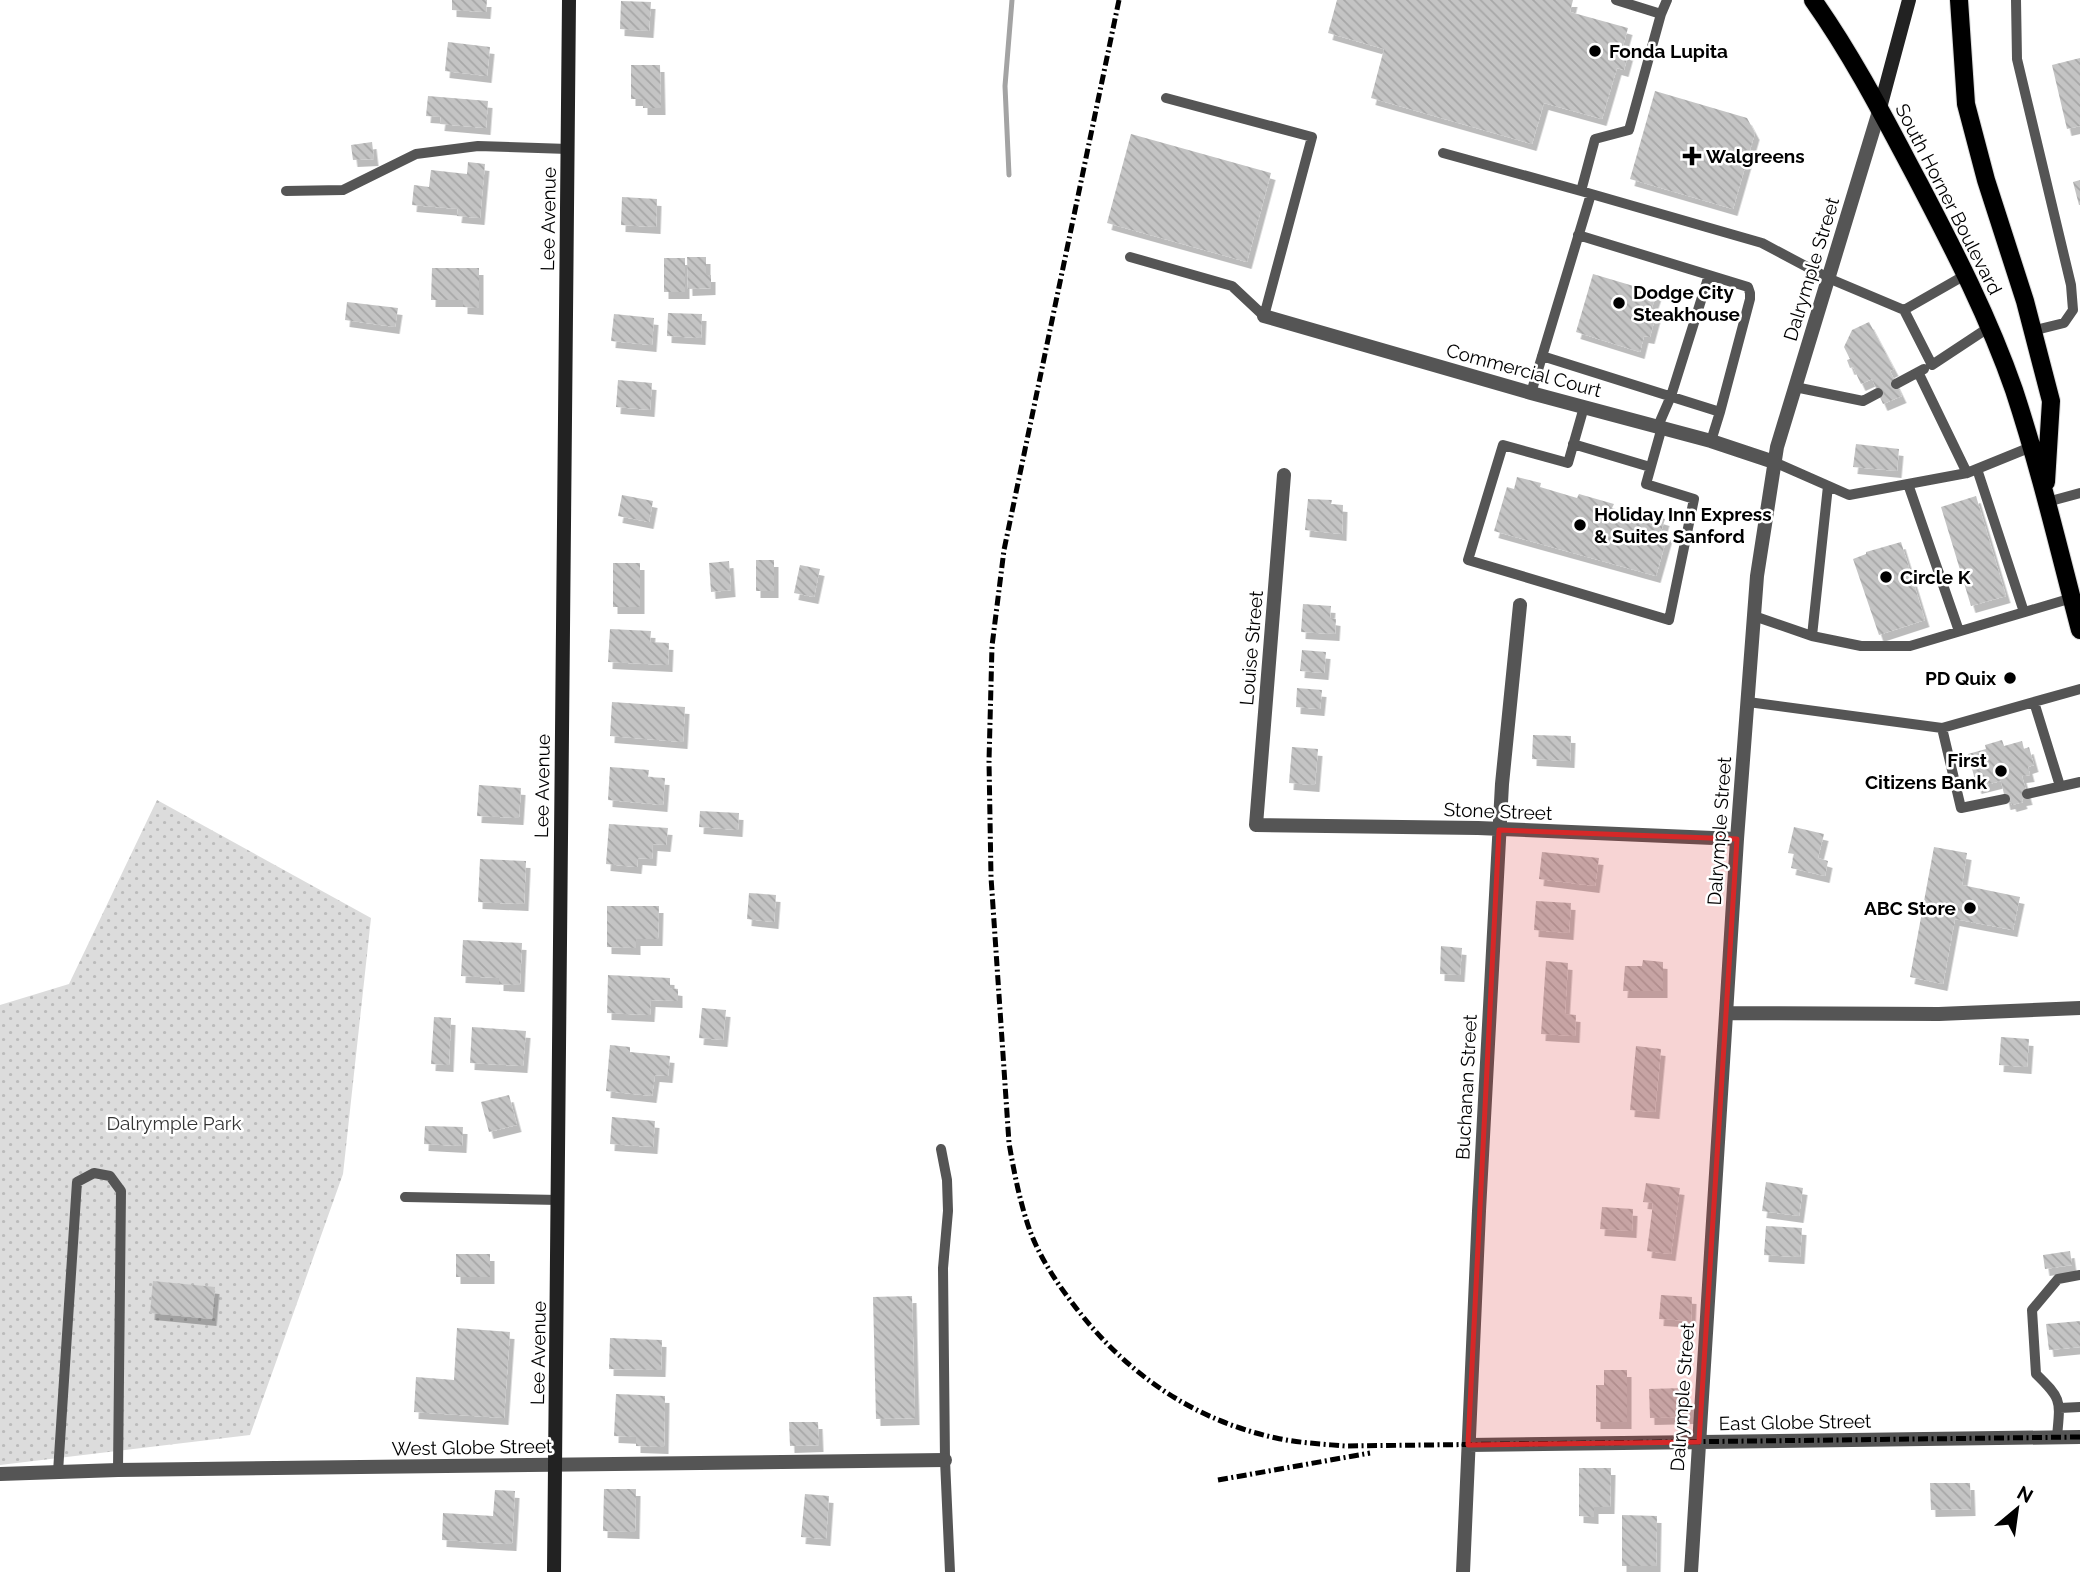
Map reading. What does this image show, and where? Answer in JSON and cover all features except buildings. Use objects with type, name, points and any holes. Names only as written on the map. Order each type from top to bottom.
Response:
[{"type":"main road","name":"South Horner Boulevard","points":[[1813,0],[1832,26],[1880,108],[1966,274],[2013,389],[2047,499],[2080,630]]},
{"type":"main road","points":[[1959,0],[1966,104],[1986,180],[2025,301],[2051,401],[2047,499]]},
{"type":"street","name":"Lee Avenue","points":[[554,1572],[569,0]]},
{"type":"street","points":[[1880,108],[1909,0]]},
{"type":"street","name":"Dalrymple Street","points":[[1691,1572],[1737,839],[1757,576],[1774,462],[1880,108]]},
{"type":"street","name":"Commercial Court","points":[[1264,316],[1531,393],[1711,441],[1774,462]]},
{"type":"street","name":"Louise Street","points":[[1256,825],[1284,475]]},
{"type":"street","name":"Buchanan Street","points":[[1462,1572],[1499,830],[1520,605]]},
{"type":"street","name":"Stone Street","points":[[1256,825],[1478,828],[1737,839]]},
{"type":"street","points":[[1727,1013],[1938,1014],[2080,1008]]},
{"type":"street","name":"East Globe Street","points":[[1468,1445],[2080,1437]]},
{"type":"street","name":"West Globe Street","points":[[0,1474],[118,1470],[944,1460]]},
{"type":"lane","points":[[1616,0],[1661,13]]},
{"type":"lane","points":[[1531,393],[1578,235],[1595,139],[1629,130],[1661,13],[1667,0]]},
{"type":"lane","points":[[2016,0],[2017,60],[2071,285],[2073,310],[2064,323],[2032,331]]},
{"type":"lane","points":[[1130,257],[1232,286],[1264,316],[1312,137],[1166,98]]},
{"type":"lane","points":[[286,191],[342,190],[416,154],[478,146],[568,149]]},
{"type":"lane","points":[[1443,153],[1762,243],[1828,278],[1904,310],[1932,365]]},
{"type":"lane","points":[[1578,235],[1748,287],[1750,293],[1711,441]]},
{"type":"lane","points":[[1904,310],[1966,274]]},
{"type":"lane","points":[[1584,407],[1568,463],[1503,445],[1468,560],[1669,620],[1694,499],[1646,484],[1660,427],[1709,275]]},
{"type":"lane","points":[[1896,384],[1932,365],[1988,328]]},
{"type":"lane","points":[[1542,356],[1720,412]]},
{"type":"lane","points":[[1918,372],[1972,471],[2024,612]]},
{"type":"lane","points":[[1795,387],[1863,401],[1878,393]]},
{"type":"lane","points":[[1573,444],[1650,467]]},
{"type":"lane","points":[[1774,462],[1849,495],[1972,471],[2031,447]]},
{"type":"lane","points":[[1908,484],[1959,631]]},
{"type":"lane","points":[[1812,636],[1828,486]]},
{"type":"lane","points":[[2047,499],[2080,493]]},
{"type":"lane","points":[[1754,616],[1812,636],[1861,646],[1910,646],[2024,612],[2076,606]]},
{"type":"lane","points":[[1748,702],[1942,728],[2080,689]]},
{"type":"lane","points":[[2034,702],[2060,786]]},
{"type":"lane","points":[[1942,728],[1961,808],[2005,799]]},
{"type":"lane","points":[[2027,794],[2080,782]]},
{"type":"lane","points":[[941,1149],[947,1180],[948,1211],[943,1268],[944,1460],[950,1572]]},
{"type":"lane","points":[[58,1472],[77,1182],[94,1173],[110,1176],[121,1191],[118,1470]]},
{"type":"lane","points":[[405,1197],[559,1200]]},
{"type":"lane","points":[[2057,1437],[2060,1408],[2056,1392],[2036,1374],[2032,1310],[2058,1279],[2080,1275]]},
{"type":"lane","points":[[2060,1408],[2080,1407]]},
{"type":"highlighted area","points":[[1499,830],[1737,839],[1699,1442],[1468,1445]]},
{"type":"green space","name":"Dalrymple Park","points":[[157,800],[371,918],[343,1174],[250,1435],[0,1465],[0,1005],[69,984]]},
{"type":"waterway","points":[[1009,175],[1005,86],[1012,0]]},
{"type":"railway","points":[[1119,0],[1004,550],[992,646],[989,761],[991,877],[1009,1143],[1030,1231],[1058,1284],[1112,1348],[1160,1388],[1214,1418],[1244,1429],[1293,1441],[1345,1446],[2080,1437]]},
{"type":"railway","points":[[1218,1480],[1370,1453]]},
{"type":"place","name":"Fonda Lupita","points":[[1595,51]]},
{"type":"place","name":"Walgreens","points":[[1692,156]]},
{"type":"place","name":"Dodge City Steakhouse","points":[[1619,303]]},
{"type":"place","name":"Holiday Inn Express & Suites Sanford","points":[[1580,525]]},
{"type":"place","name":"Circle K","points":[[1886,577]]},
{"type":"place","name":"PD Quix","points":[[2010,678]]},
{"type":"place","name":"First Citizens Bank","points":[[2001,771]]},
{"type":"place","name":"ABC Store","points":[[1970,908]]}]
